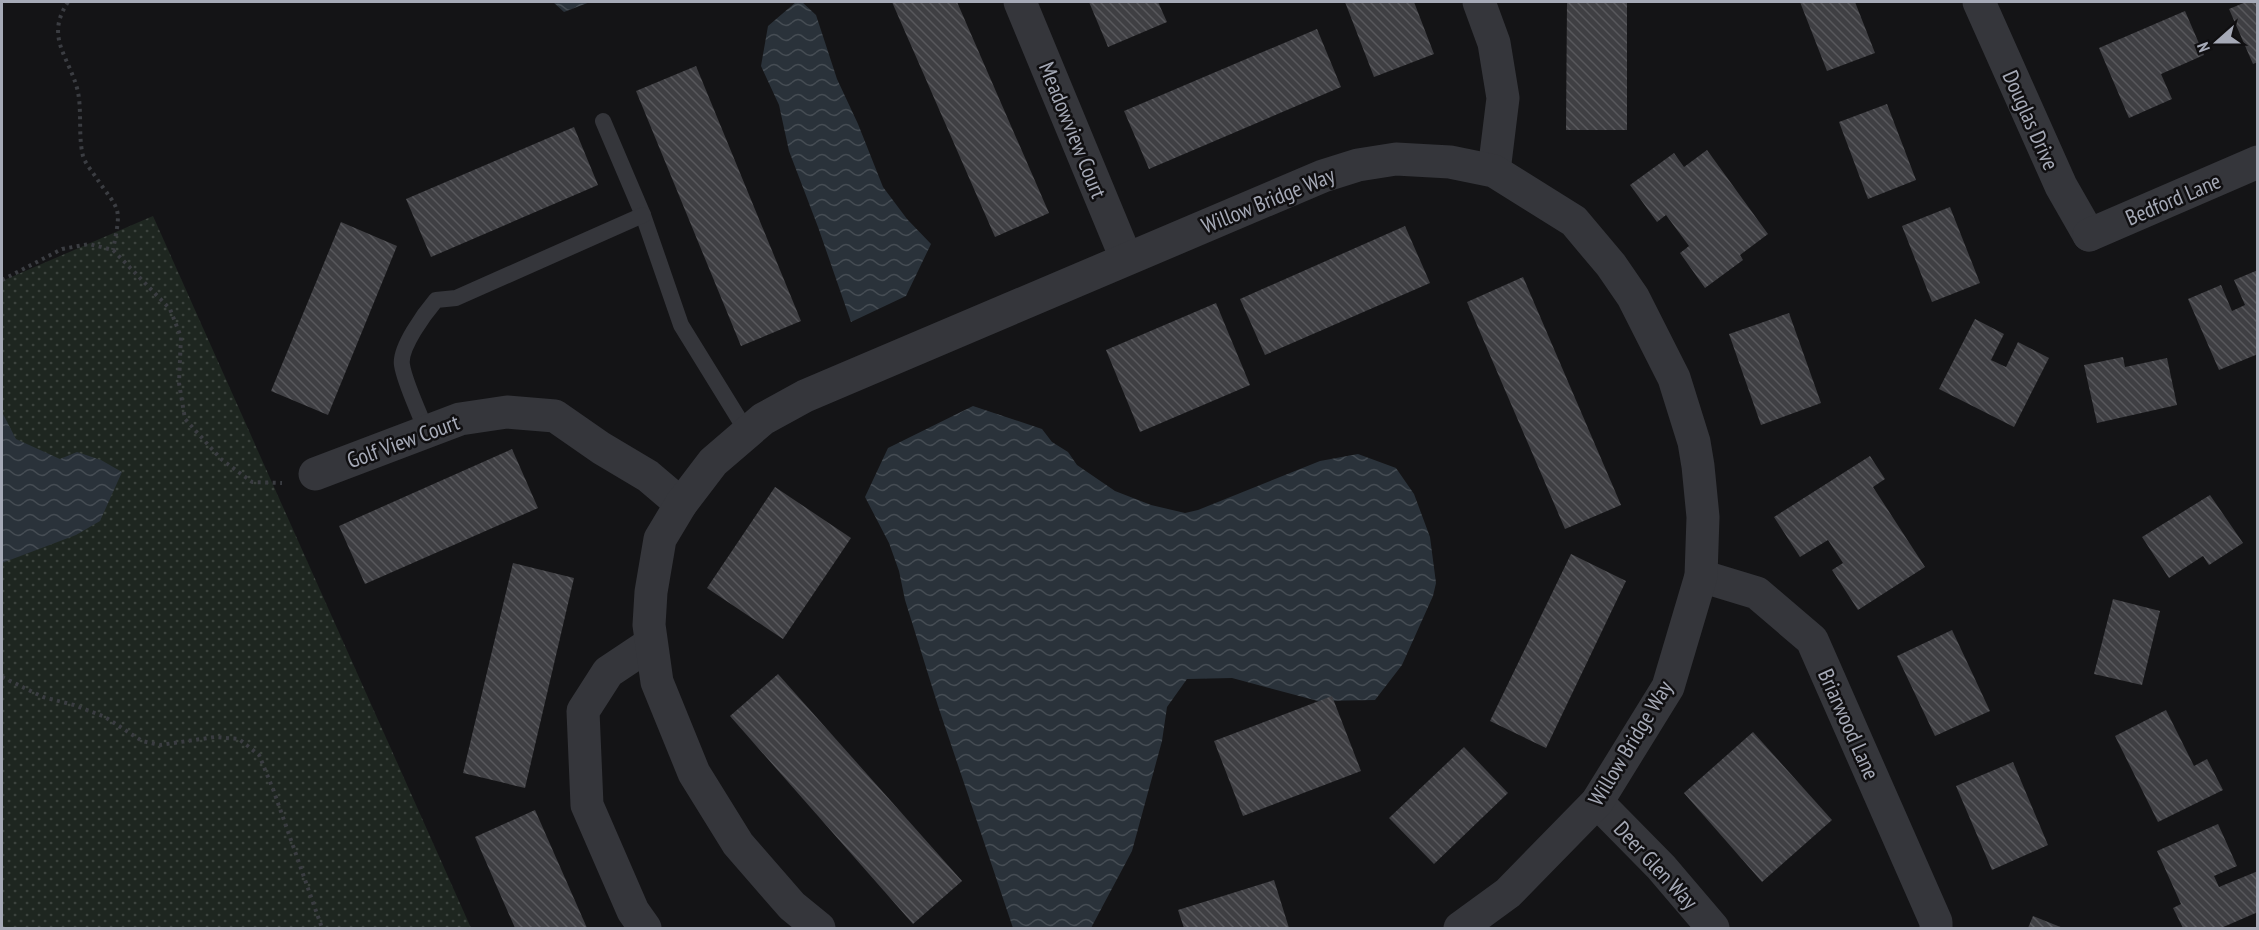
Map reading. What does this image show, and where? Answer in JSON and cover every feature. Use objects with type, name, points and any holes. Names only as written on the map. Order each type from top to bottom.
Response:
[{"type":"street","name":"Meadowview Court","points":[[1020,2],[1126,258]]},
{"type":"street","points":[[1479,2],[1494,43],[1503,98],[1494,171]]},
{"type":"street","name":"Douglas Drive","points":[[1979,2],[2086,242]]},
{"type":"street","name":"Willow Bridge Way","points":[[819,928],[792,906],[738,844],[694,774],[657,682],[650,644],[651,592],[660,538],[681,504],[713,462],[747,432],[763,419],[804,396],[1323,176],[1358,165],[1396,159],[1449,162],[1494,171],[1574,221],[1611,265],[1633,297],[1674,378],[1694,442],[1703,517],[1701,576],[1668,687],[1597,802],[1508,893],[1460,928]]},
{"type":"street","name":"Bedford Lane","points":[[2086,242],[2258,162]]},
{"type":"street","name":"Golf View Court","points":[[315,474],[459,418],[507,412],[555,416],[601,448],[648,476],[681,504]]},
{"type":"street","name":"Briarwood Lane","points":[[1701,576],[1757,593],[1812,640],[1884,801],[1936,922],[1936,928]]},
{"type":"street","points":[[645,928],[633,911],[587,804],[583,711],[609,672],[650,644]]},
{"type":"street","name":"Deer Glen Way","points":[[1597,802],[1661,867],[1713,928]]},
{"type":"lane","points":[[603,120],[643,215],[681,325],[747,432]]},
{"type":"lane","points":[[426,431],[401,363],[420,318],[436,300],[456,298],[643,215]]},
{"type":"path","points":[[69,2],[61,13],[58,36],[63,56],[78,91],[83,158],[117,206],[120,216],[112,250]]},
{"type":"path","points":[[2,280],[62,249],[89,244],[112,250],[170,309],[181,337],[179,383],[185,418],[221,459],[252,482],[287,483],[315,474]]},
{"type":"path","points":[[2,677],[43,697],[74,705],[105,717],[142,741],[159,745],[215,737],[239,739],[259,755],[322,928]]},
{"type":"shaded area","points":[[153,216],[471,928],[2,928],[2,281]]},
{"type":"water","points":[[553,2],[590,2],[564,12]]},
{"type":"water","points":[[796,2],[802,2],[816,15],[837,79],[883,187],[907,219],[931,244],[906,296],[851,322],[789,151],[779,105],[761,66],[768,26]]},
{"type":"water","points":[[973,406],[1042,429],[1052,442],[1068,452],[1077,465],[1115,491],[1151,505],[1185,513],[1198,510],[1320,461],[1358,454],[1396,468],[1414,494],[1430,537],[1436,583],[1433,596],[1402,665],[1375,700],[1318,701],[1232,678],[1187,679],[1167,707],[1162,741],[1132,851],[1091,928],[1013,928],[938,706],[905,600],[899,571],[889,543],[865,497],[888,448]]},
{"type":"water","points":[[2,412],[16,439],[60,459],[77,452],[101,460],[122,472],[100,521],[76,535],[2,563]]},
{"type":"building","points":[[892,2],[957,2],[1049,213],[995,237]]},
{"type":"building","points":[[1089,2],[1158,2],[1167,22],[1108,47]]},
{"type":"building","points":[[1345,2],[1414,2],[1434,54],[1374,77]]},
{"type":"building","points":[[1567,2],[1627,2],[1627,130],[1566,130]]},
{"type":"building","points":[[1800,2],[1855,2],[1875,53],[1827,71]]},
{"type":"building","points":[[2246,2],[2258,2],[2258,62],[2253,64],[2229,9]]},
{"type":"building","points":[[2185,11],[2204,55],[2161,74],[2172,99],[2129,118],[2099,48]]},
{"type":"building","points":[[1317,29],[1341,87],[1149,169],[1124,111]]},
{"type":"building","points":[[696,66],[801,321],[741,346],[636,91]]},
{"type":"building","points":[[1887,104],[1916,180],[1868,199],[1839,122]]},
{"type":"building","points":[[574,127],[598,185],[431,257],[406,199]]},
{"type":"building","points":[[1707,150],[1768,234],[1740,255],[1743,260],[1705,288],[1680,253],[1689,246],[1666,215],[1657,222],[1630,185],[1674,153],[1684,167]]},
{"type":"building","points":[[1950,207],[1980,283],[1932,302],[1902,226]]},
{"type":"building","points":[[341,222],[397,246],[328,415],[271,391]]},
{"type":"building","points":[[1405,226],[1430,283],[1265,355],[1240,299]]},
{"type":"building","points":[[2258,270],[2258,354],[2219,370],[2188,299],[2221,285],[2232,311],[2245,305],[2234,280]]},
{"type":"building","points":[[1523,277],[1621,505],[1565,529],[1467,302]]},
{"type":"building","points":[[1216,303],[1250,385],[1140,432],[1106,350]]},
{"type":"building","points":[[1789,313],[1821,403],[1761,425],[1729,334]]},
{"type":"building","points":[[1975,319],[2004,334],[1991,360],[2006,367],[2018,342],[2049,358],[2014,427],[1939,389]]},
{"type":"building","points":[[2123,357],[2125,367],[2167,358],[2177,405],[2097,423],[2084,365]]},
{"type":"building","points":[[512,449],[538,508],[365,584],[339,526]]},
{"type":"building","points":[[1870,456],[1885,479],[1873,487],[1925,567],[1858,610],[1832,570],[1843,563],[1828,540],[1800,557],[1774,517]]},
{"type":"building","points":[[775,487],[851,538],[783,639],[707,588]]},
{"type":"building","points":[[2210,495],[2243,543],[2209,565],[2203,556],[2169,578],[2142,537]]},
{"type":"building","points":[[1571,554],[1626,581],[1546,748],[1490,721]]},
{"type":"building","points":[[513,563],[574,578],[525,788],[463,773]]},
{"type":"building","points":[[2113,599],[2160,611],[2142,685],[2094,674]]},
{"type":"building","points":[[1952,630],[1990,711],[1935,736],[1897,656]]},
{"type":"building","points":[[778,674],[962,881],[913,924],[730,716]]},
{"type":"building","points":[[1332,696],[1361,771],[1243,816],[1214,741]]},
{"type":"building","points":[[2166,710],[2194,766],[2207,759],[2223,790],[2158,822],[2115,736]]},
{"type":"building","points":[[1753,732],[1832,820],[1762,882],[1684,793]]},
{"type":"building","points":[[1464,747],[1508,793],[1434,864],[1389,818]]},
{"type":"building","points":[[2013,762],[2048,845],[1992,870],[1956,786]]},
{"type":"building","points":[[535,810],[587,928],[515,928],[475,837]]},
{"type":"building","points":[[2218,824],[2237,866],[2214,876],[2219,887],[2258,871],[2258,912],[2221,928],[2183,928],[2173,908],[2181,904],[2157,851]]},
{"type":"building","points":[[1274,880],[1289,928],[1184,928],[1178,910]]},
{"type":"building","points":[[2033,916],[2063,928],[2028,928]]}]
